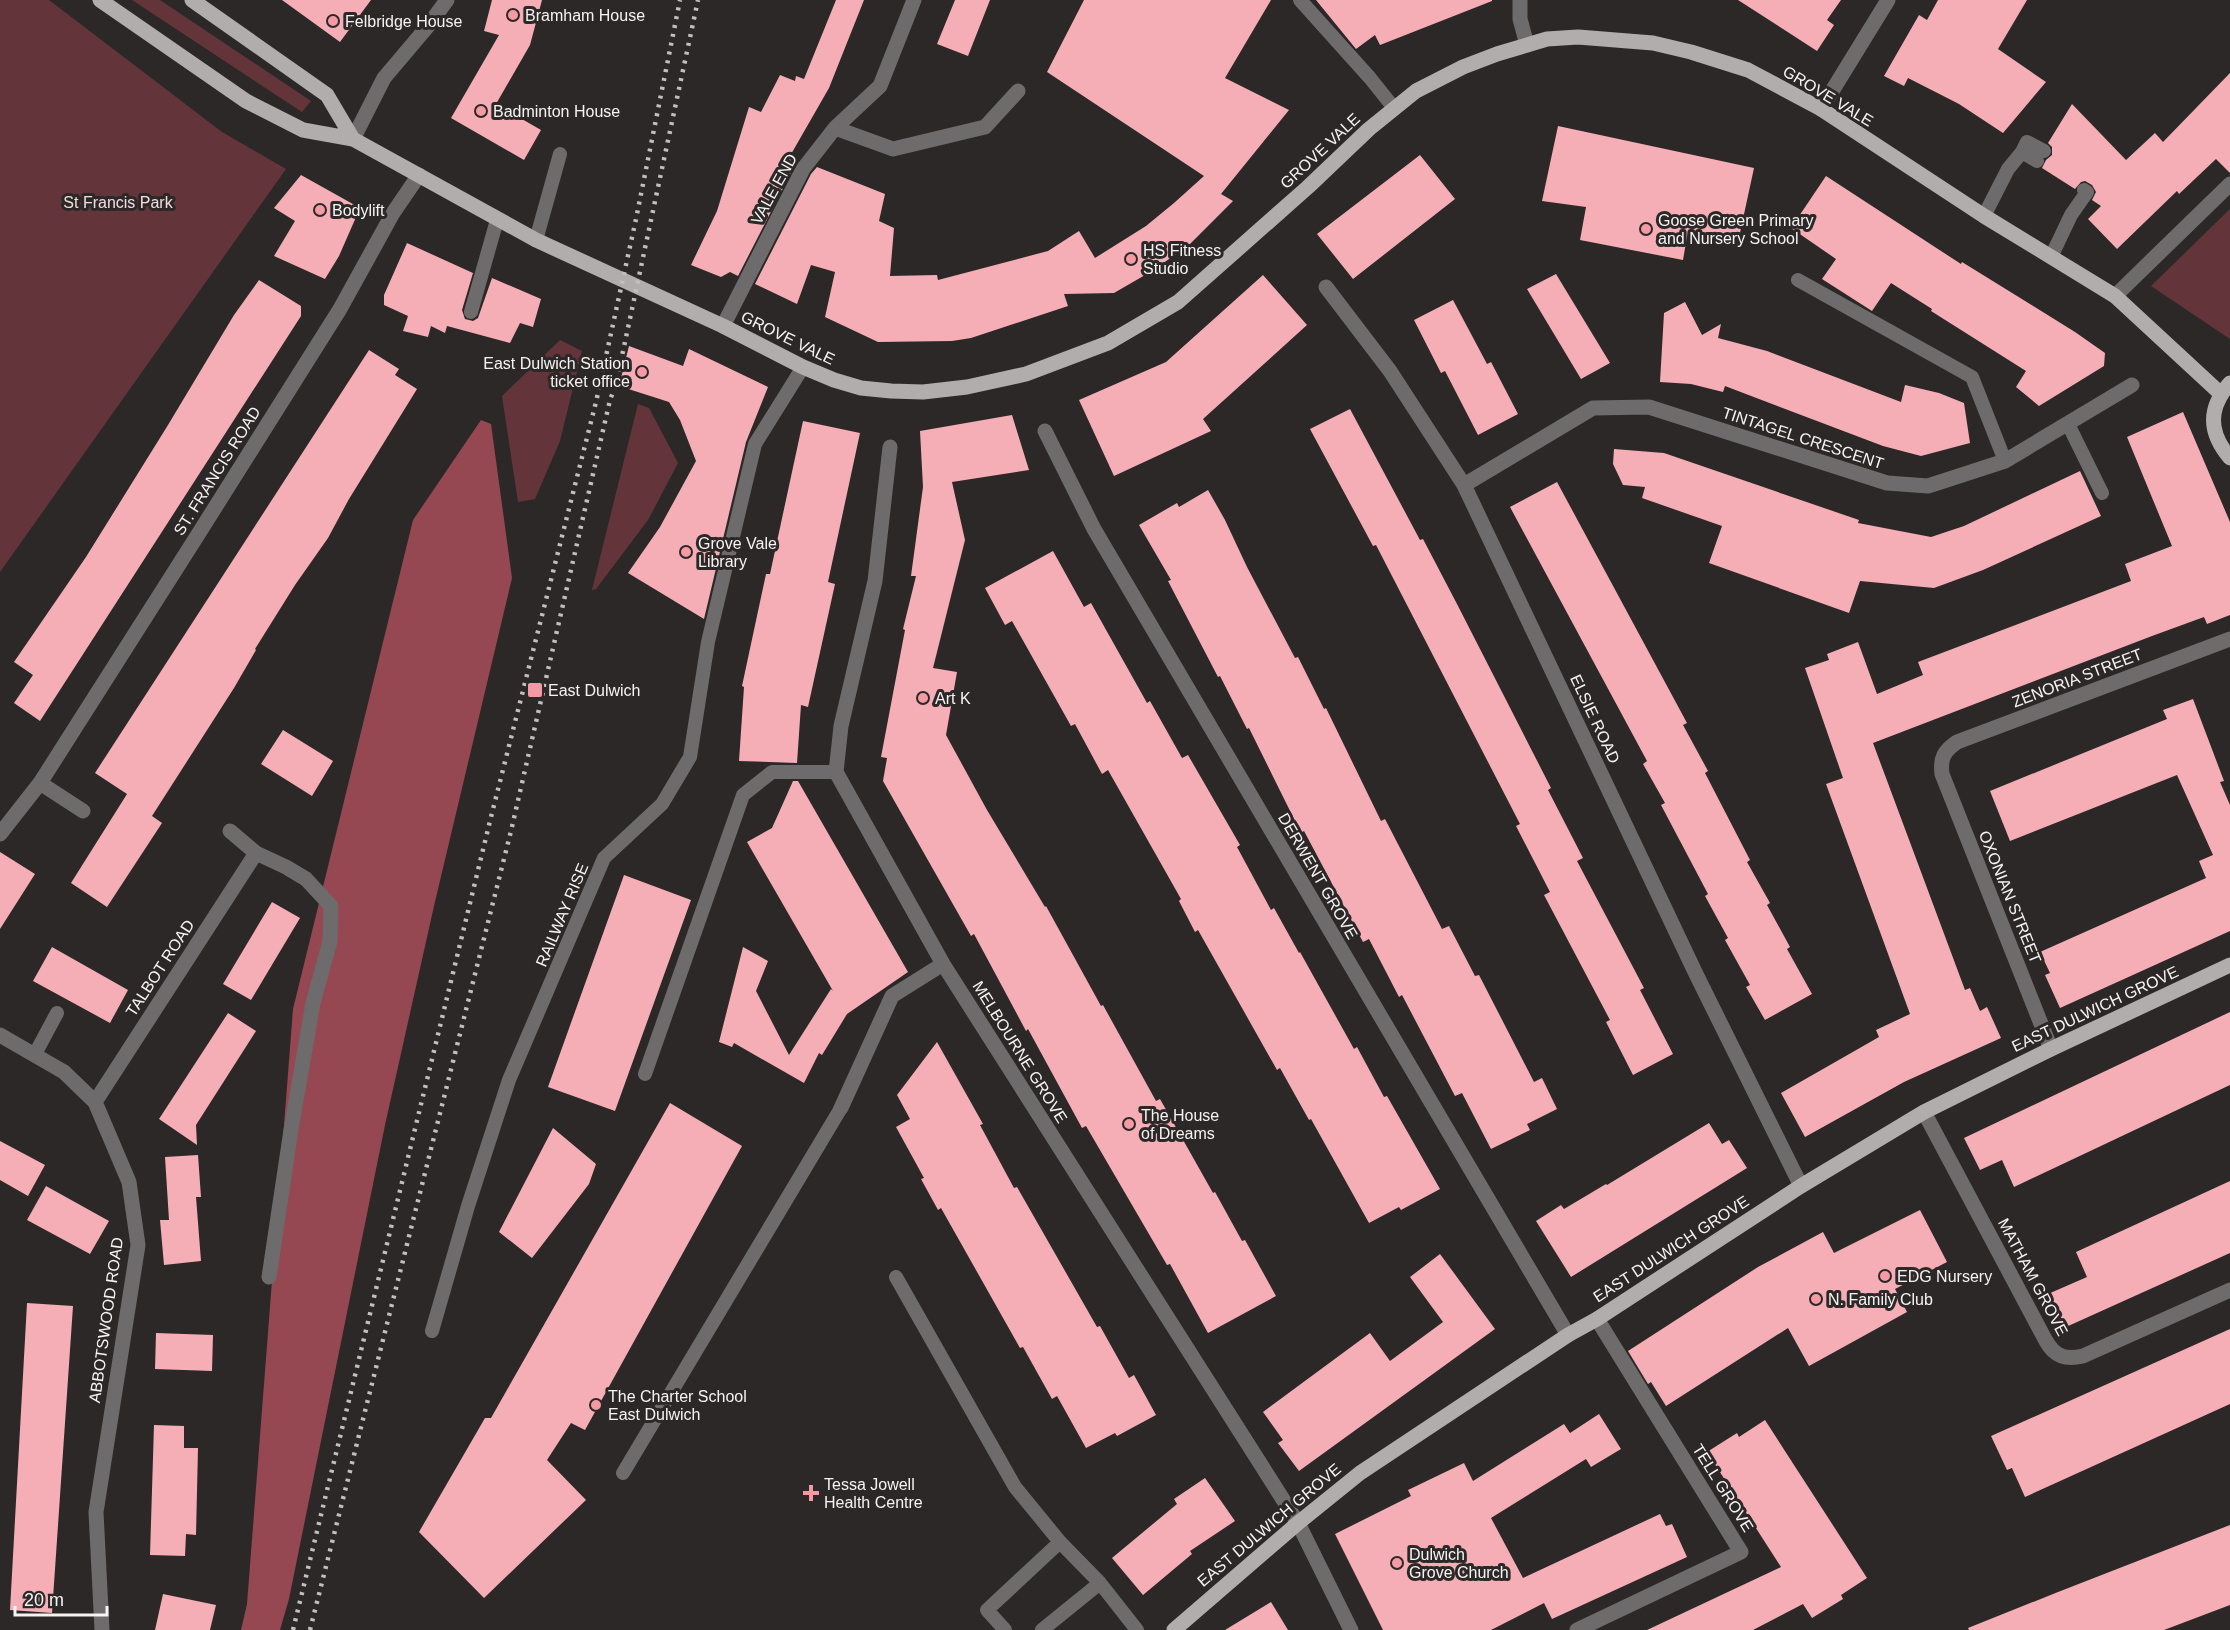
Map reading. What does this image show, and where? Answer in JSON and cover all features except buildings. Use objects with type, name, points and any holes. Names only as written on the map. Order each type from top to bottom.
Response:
[{"type":"main road","points":[[100,0],[246,101],[303,130],[353,139]]},
{"type":"main road","points":[[192,0],[327,95],[353,139]]},
{"type":"main road","name":"GROVE VALE","points":[[353,139],[536,240],[723,326],[803,367],[861,388],[922,392],[967,387],[1026,374],[1108,343],[1178,302],[1308,188],[1394,108],[1416,91],[1438,79],[1497,54],[1547,39],[1568,37],[1653,43],[1748,70],[1821,109],[1984,216],[2115,296],[2225,388]]},
{"type":"main road","points":[[2225,388],[2213,416],[2219,444],[2230,458]]},
{"type":"main road","name":"EAST DULWICH GROVE","points":[[1174,1630],[1298,1522],[1360,1473],[1568,1335],[1597,1319],[1802,1186],[1924,1112],[2230,965]]},
{"type":"street","name":"VALE END","points":[[723,326],[803,169],[835,128],[880,86],[914,0]]},
{"type":"street","points":[[1520,0],[1520,19],[1527,45]]},
{"type":"street","points":[[1821,109],[1888,0]]},
{"type":"street","points":[[353,139],[384,78],[443,2]]},
{"type":"street","points":[[835,128],[893,150],[985,127],[1018,91]]},
{"type":"street","name":"ST. FRANCIS ROAD","points":[[0,834],[40,783],[340,309],[393,213],[419,175]]},
{"type":"street","points":[[2115,296],[2230,184]]},
{"type":"street","name":"ELSIE ROAD","points":[[1326,287],[1390,371],[1464,485],[1696,974],[1802,1186]]},
{"type":"street","name":"TINTAGEL CRESCENT","points":[[1464,485],[1593,408],[1649,407],[1887,483],[1928,486],[2005,461],[2132,385]]},
{"type":"street","name":"DERWENT GROVE","points":[[1045,431],[1094,529],[1568,1335]]},
{"type":"street","points":[[836,772],[841,726],[874,581],[890,447]]},
{"type":"street","name":"ZENORIA STREET","points":[[1942,757],[1947,749],[1957,742],[2230,639]]},
{"type":"street","name":"OXONIAN STREET","points":[[1942,757],[1942,774],[2051,1049]]},
{"type":"street","name":"MELBOURNE GROVE","points":[[836,772],[943,964],[1298,1522],[1351,1630]]},
{"type":"street","points":[[40,783],[83,811]]},
{"type":"street","points":[[230,831],[256,853],[306,879],[331,906],[330,940],[313,1003],[269,1277]]},
{"type":"street","name":"TALBOT ROAD","points":[[95,1102],[256,853]]},
{"type":"street","points":[[841,1108],[892,996],[943,964]]},
{"type":"street","name":"ABBOTSWOOD ROAD","points":[[0,1035],[63,1072],[95,1102],[129,1182],[138,1245],[96,1512],[102,1630]]},
{"type":"street","name":"MATHAM GROVE","points":[[1924,1112],[2046,1341],[2052,1351],[2061,1357],[2072,1359],[2083,1356],[2230,1290]]},
{"type":"street","name":"TELL GROVE","points":[[1577,1630],[1741,1552],[1597,1319]]},
{"type":"lane","points":[[1300,0],[1394,108]]},
{"type":"lane","points":[[1984,216],[2008,169],[2022,152],[2040,156]]},
{"type":"lane","points":[[536,240],[560,154]]},
{"type":"lane","points":[[2051,257],[2087,188]]},
{"type":"lane","points":[[471,312],[497,220]]},
{"type":"lane","points":[[1798,280],[1971,377],[2005,461]]},
{"type":"lane","name":"RAILWAY RISE","points":[[432,1331],[468,1206],[509,1080],[604,858],[662,804],[690,757],[708,642],[755,444],[803,367]]},
{"type":"lane","points":[[2068,424],[2102,493]]},
{"type":"lane","points":[[645,1074],[743,795],[772,772],[836,772]]},
{"type":"lane","points":[[34,1054],[57,1013]]},
{"type":"lane","points":[[623,1473],[841,1108]]},
{"type":"lane","points":[[896,1277],[1014,1487],[1060,1542],[1100,1583],[1137,1630]]},
{"type":"lane","points":[[1004,1630],[987,1610],[1060,1542]]},
{"type":"lane","points":[[1042,1630],[1100,1583]]},
{"type":"green space","name":"St Francis Park","points":[[0,0],[49,0],[222,132],[286,169],[0,572]]},
{"type":"green space","points":[[132,0],[160,0],[311,101],[302,112]]},
{"type":"green space","points":[[2230,209],[2230,339],[2151,286]]},
{"type":"green space","points":[[560,340],[582,351],[560,441],[535,499],[518,502],[502,396]]},
{"type":"green space","points":[[638,404],[649,408],[678,463],[648,520],[596,589],[592,590]]},
{"type":"shaded area","points":[[481,420],[491,424],[512,578],[385,1125],[289,1599],[280,1630],[241,1630],[247,1604],[293,1009],[413,520]]},
{"type":"railway","points":[[293,1630],[490,821],[596,402],[680,0]]},
{"type":"railway","points":[[310,1630],[511,831],[610,400],[616,384],[698,0]]},
{"type":"place","name":"Bramham House","points":[[513,15]]},
{"type":"place","name":"Felbridge House","points":[[333,21]]},
{"type":"place","name":"Badminton House","points":[[481,111]]},
{"type":"place","name":"Bodylift","points":[[320,210]]},
{"type":"place","name":"Goose Green Primary and Nursery School","points":[[1646,229]]},
{"type":"place","name":"HS Fitness Studio","points":[[1131,259]]},
{"type":"place","name":"East Dulwich Station ticket office","points":[[642,372]]},
{"type":"place","name":"Grove Vale Library","points":[[686,552]]},
{"type":"place","name":"East Dulwich","points":[[535,690]]},
{"type":"place","name":"Art K","points":[[923,698]]},
{"type":"place","name":"The House of Dreams","points":[[1129,1124]]},
{"type":"place","name":"EDG Nursery","points":[[1885,1276]]},
{"type":"place","name":"N. Family Club","points":[[1816,1299]]},
{"type":"place","name":"The Charter School East Dulwich","points":[[596,1405]]},
{"type":"place","name":"Tessa Jowell Health Centre","points":[[811,1493]]},
{"type":"place","name":"Dulwich Grove Church","points":[[1397,1563]]}]
